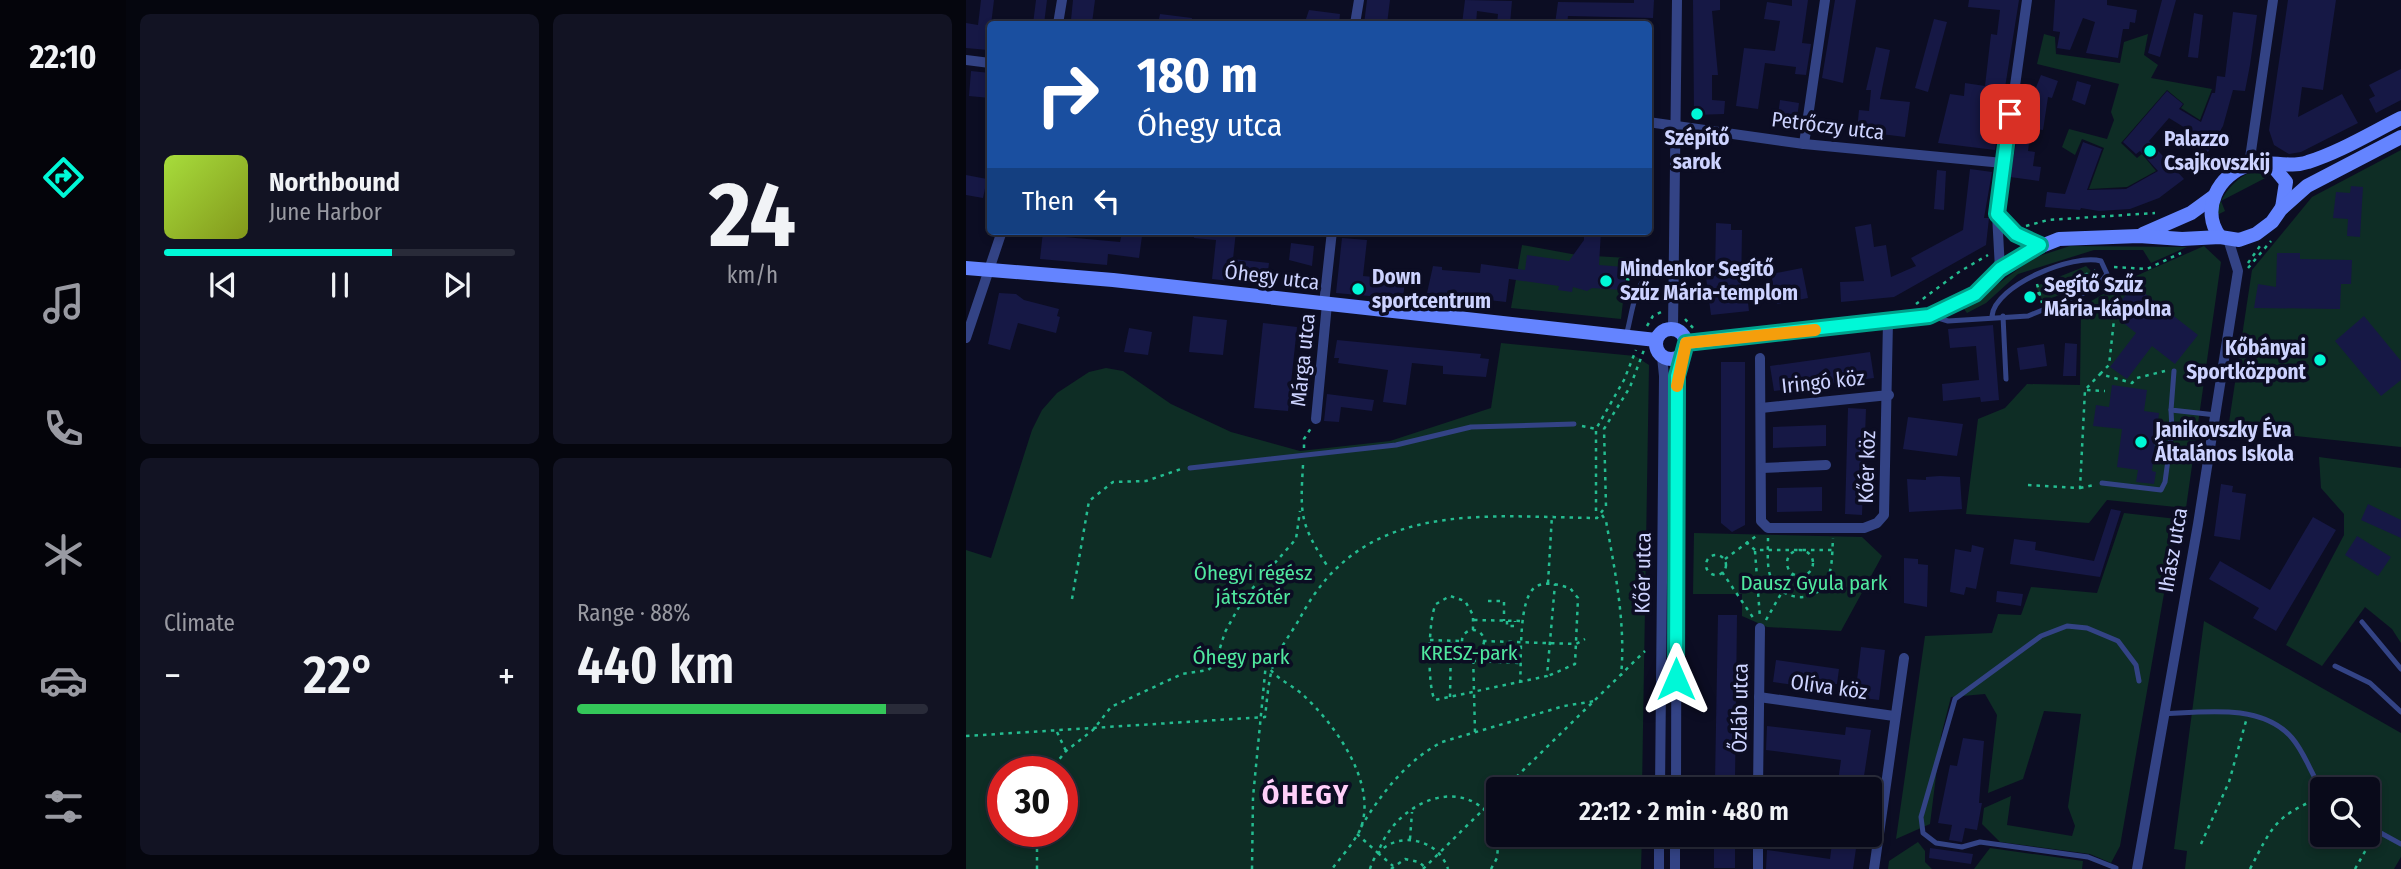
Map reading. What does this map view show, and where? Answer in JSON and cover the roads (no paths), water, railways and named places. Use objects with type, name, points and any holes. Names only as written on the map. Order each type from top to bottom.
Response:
[{"type":"street","points":[[1058,21],[1062,0]]},
{"type":"street","points":[[1356,21],[1359,0]]},
{"type":"street","points":[[1673,328],[1677,0]]},
{"type":"street","points":[[1804,144],[1825,0]]},
{"type":"street","points":[[2000,269],[1997,214],[2027,0]]},
{"type":"street","points":[[2249,165],[2273,0]]},
{"type":"street","points":[[966,60],[987,63]]},
{"type":"street","points":[[2139,236],[2191,213],[2213,197],[2229,177],[2249,165],[2262,162],[2272,165],[2308,162],[2401,118]]},
{"type":"street","name":"Petrőczy utca","points":[[1652,122],[1804,144],[2003,163]]},
{"type":"street","points":[[1684,349],[1684,335],[1673,328],[1660,332],[1650,340],[1662,357],[1671,360],[1684,349],[1929,316],[1975,294],[2000,269],[2040,245],[2077,236],[2182,239],[2256,234],[2272,222],[2281,209],[2307,186],[2401,137]]},
{"type":"street","points":[[2272,165],[2286,182],[2281,209]]},
{"type":"street","points":[[2213,197],[2209,215],[2224,238]]},
{"type":"street","points":[[1997,214],[2016,234],[2040,245]]},
{"type":"street","points":[[966,338],[1001,235]]},
{"type":"street","name":"Márga utca","points":[[1316,419],[1332,235]]},
{"type":"street","name":"Ihász utca","points":[[2137,869],[2216,415],[2238,271],[2224,238]]},
{"type":"street","name":"Óhegy utca","points":[[966,268],[990,268],[1650,340]]},
{"type":"street","name":"Kőér köz","points":[[1826,465],[1762,468],[1761,521],[1768,528],[1864,528],[1877,523],[1884,515],[1889,395],[1888,321]]},
{"type":"street","name":"Kőér utca","points":[[1675,777],[1677,376],[1684,349]]},
{"type":"street","name":"Kőér utca","points":[[1660,777],[1662,357]]},
{"type":"street","points":[[1760,358],[1762,468]]},
{"type":"street","name":"Iringó köz","points":[[1761,408],[1889,395]]},
{"type":"street","name":"Őzláb utca","points":[[1758,777],[1760,628]]},
{"type":"street","points":[[1874,869],[1904,658]]},
{"type":"street","name":"Olíva köz","points":[[1759,697],[1894,716]]},
{"type":"street","points":[[1659,847],[1659,869]]},
{"type":"street","points":[[1675,847],[1675,869]]},
{"type":"street","points":[[1758,847],[1758,869]]},
{"type":"lane","points":[[1929,316],[1948,321],[1992,316],[2017,318],[2096,288],[2107,274],[2105,267],[2101,261],[2084,258],[2019,282],[1993,307],[1992,316]]},
{"type":"lane","points":[[1626,336],[1641,281],[1659,268],[1673,267]]},
{"type":"lane","points":[[2003,316],[2006,379]]},
{"type":"lane","points":[[2102,484],[2161,490],[2165,482],[2172,430],[2174,371]]},
{"type":"lane","points":[[2171,410],[2216,415]]},
{"type":"lane","points":[[1190,468],[1396,445],[1471,427],[1574,424]]},
{"type":"lane","points":[[2362,622],[2401,669]]},
{"type":"lane","points":[[2118,869],[2088,857],[1980,842],[1962,847],[1936,843],[1923,833],[1921,817],[1955,699],[2041,636],[2067,626],[2087,628],[2118,640],[2136,665],[2139,681]]},
{"type":"lane","points":[[2335,666],[2370,683],[2401,712]]},
{"type":"lane","points":[[2163,714],[2248,715],[2280,726],[2294,740],[2315,777]]},
{"type":"lane","points":[[2380,833],[2401,844]]},
{"type":"place","name":"Szépítő sarok","points":[[1697,114]]},
{"type":"place","name":"Palazzo Csajkovszkij","points":[[2150,151]]},
{"type":"place","name":"Mindenkor Segítő Szűz Mária-templom","points":[[1606,281]]},
{"type":"place","name":"Down sportcentrum","points":[[1358,289]]},
{"type":"place","name":"Segítő Szűz Mária-kápolna","points":[[2030,297]]},
{"type":"place","name":"Kőbányai Sportközpont","points":[[2320,360]]},
{"type":"place","name":"Janikovszky Éva Általános Iskola","points":[[2141,442]]},
{"type":"district","name":"ÓHEGY","points":[[1306,794]]},
{"type":"park label","name":"Dausz Gyula park","points":[[1814,583]]},
{"type":"park label","name":"Óhegyi régész játszótér","points":[[1253,585]]},
{"type":"park label","name":"KRESZ-park","points":[[1469,653]]},
{"type":"park label","name":"Óhegy park","points":[[1241,657]]}]
